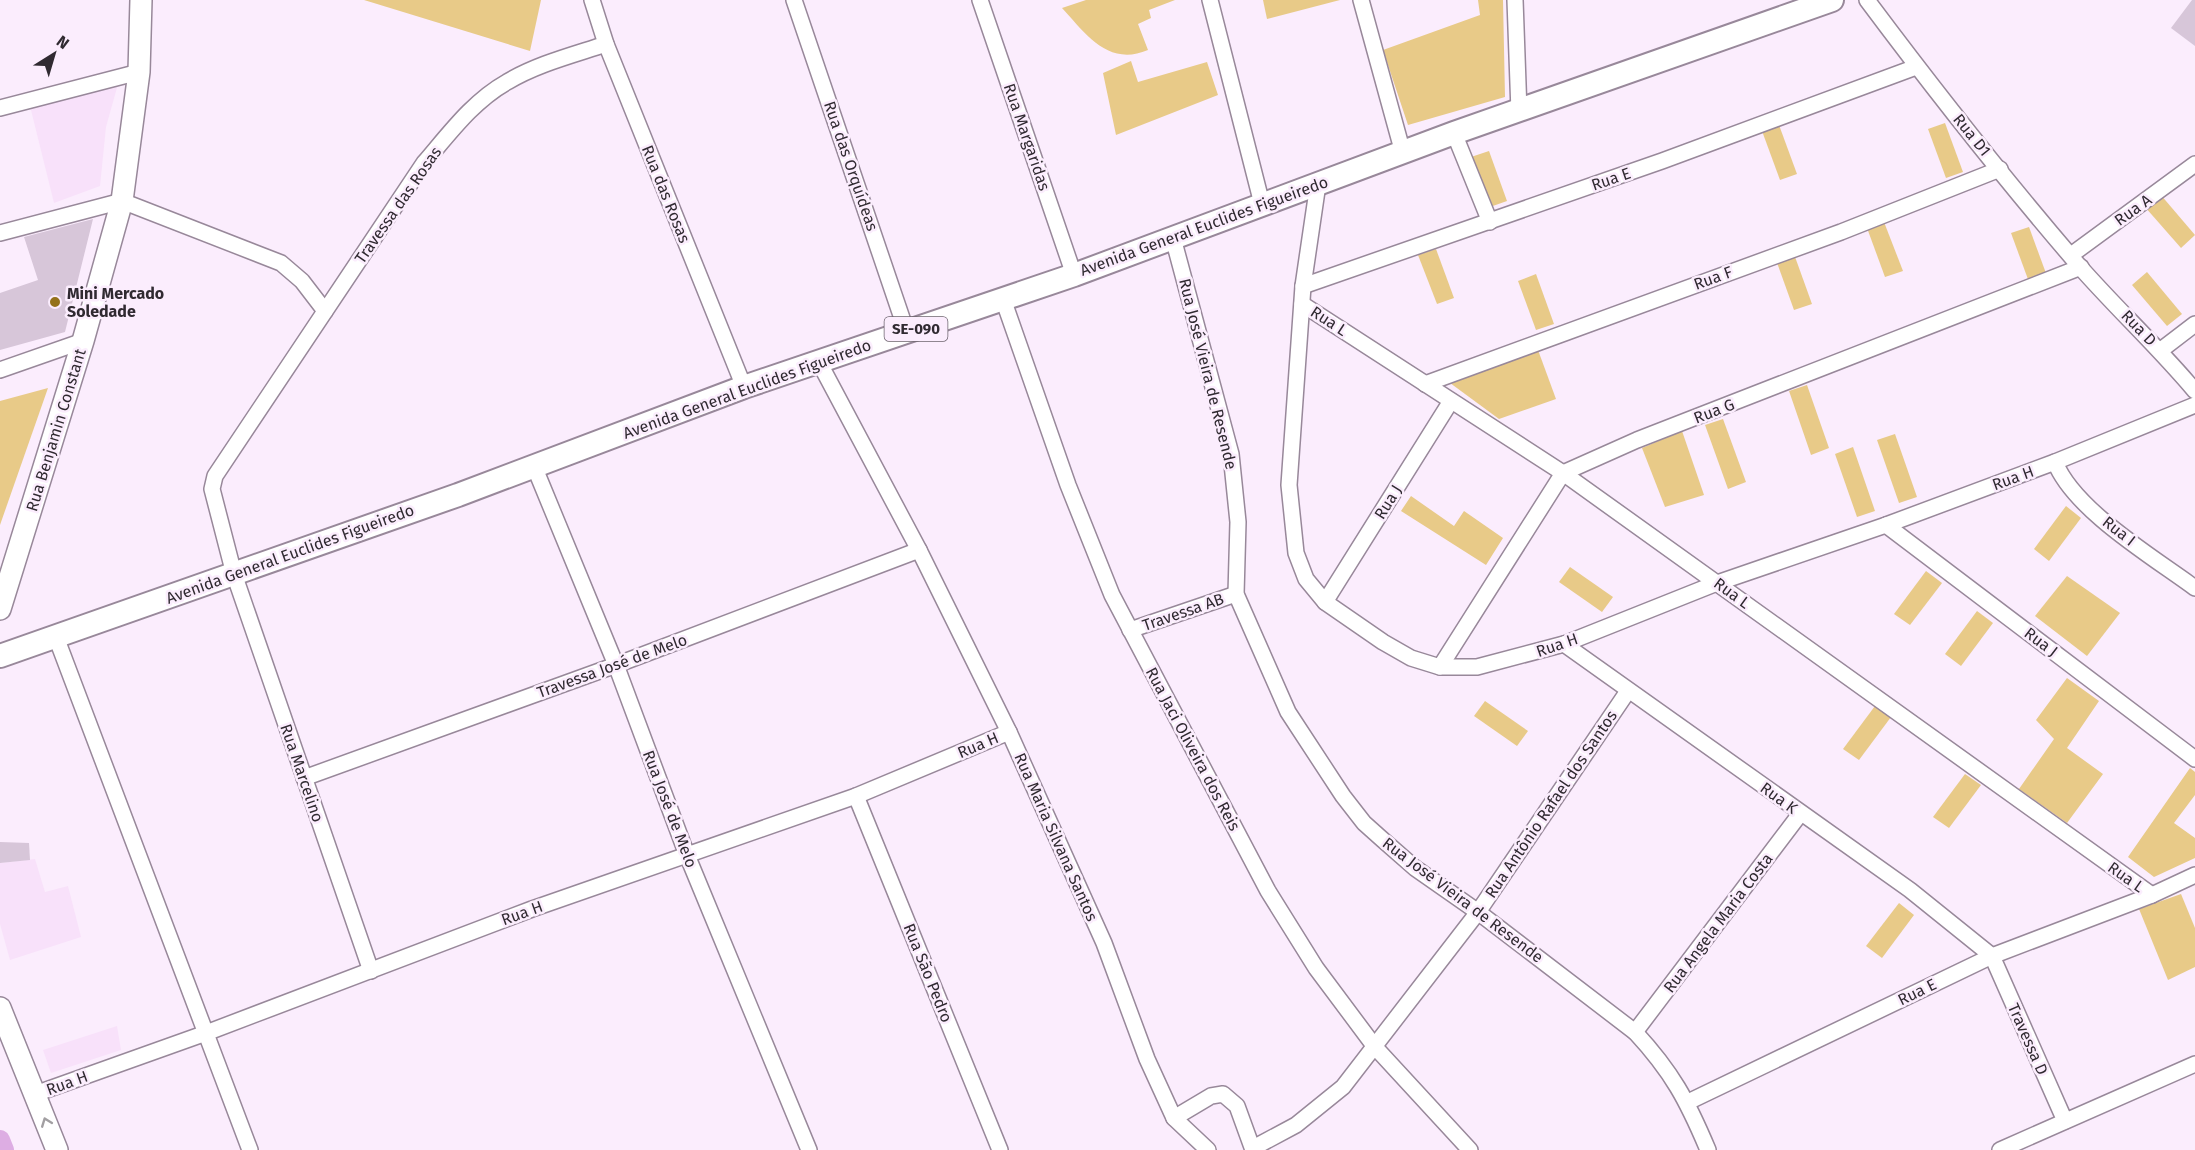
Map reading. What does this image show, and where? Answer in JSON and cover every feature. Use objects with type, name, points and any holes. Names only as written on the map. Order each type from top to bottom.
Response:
[{"type":"main road","name":"Avenida General Euclides Figueiredo","points":[[0,656],[534,466],[744,387],[1074,275],[1454,133],[1832,0]]},
{"type":"street","name":"Rua Benjamin Constant","points":[[0,609],[83,341],[122,201],[139,72],[141,0]]},
{"type":"street","name":"Rua das Rosas","points":[[592,0],[606,44],[744,387]]},
{"type":"street","name":"Rua das Orquídeas","points":[[794,0],[907,333]]},
{"type":"street","name":"Rua Margaridas","points":[[980,0],[1074,275]]},
{"type":"street","points":[[1210,0],[1262,204]]},
{"type":"street","points":[[1361,0],[1403,153]]},
{"type":"street","points":[[1515,0],[1519,112]]},
{"type":"street","name":"Rua D1","points":[[1867,0],[1916,67],[2081,267]]},
{"type":"street","name":"Travessa das Rosas","points":[[234,574],[212,489],[215,476],[424,163],[479,102],[506,82],[532,70],[606,44]]},
{"type":"street","name":"Rua E","points":[[1303,286],[1490,222],[1916,67]]},
{"type":"street","points":[[0,108],[139,72]]},
{"type":"street","points":[[1454,133],[1490,222]]},
{"type":"street","name":"Rua A","points":[[2071,255],[2195,164]]},
{"type":"street","name":"Rua F","points":[[1425,384],[1841,232],[2000,169]]},
{"type":"street","name":"Rua H","points":[[1318,184],[1303,286],[1289,484],[1300,567],[1315,592],[1325,602],[1383,642],[1411,658],[1440,667],[1477,667],[1564,644],[1717,582],[1886,525],[2055,462],[2195,405]]},
{"type":"street","points":[[0,233],[122,201],[281,263],[302,280],[325,311]]},
{"type":"street","name":"Rua José Vieira de Resende","points":[[1173,238],[1231,454],[1238,522],[1236,594],[1288,712],[1343,796],[1364,823],[1415,868],[1478,912],[1635,1032],[1656,1055],[1688,1102],[1708,1150]]},
{"type":"street","name":"Rua D","points":[[2081,267],[2161,350],[2195,391]]},
{"type":"street","name":"Rua G","points":[[1563,472],[1637,440],[2081,267]]},
{"type":"street","name":"Rua Jaci Oliveira dos Reis","points":[[1003,299],[1068,485],[1112,595],[1268,891],[1316,968],[1376,1047],[1470,1150]]},
{"type":"street","name":"Rua L","points":[[1302,304],[1563,472],[2152,895]]},
{"type":"street","points":[[2161,350],[2195,324]]},
{"type":"street","points":[[0,370],[83,341]]},
{"type":"street","name":"Rua Maria Silvana Santos","points":[[819,362],[919,550],[1009,732],[1104,943],[1147,1059],[1174,1118],[1208,1150]]},
{"type":"street","name":"Rua J","points":[[1325,602],[1451,401]]},
{"type":"street","name":"Rua I","points":[[2055,462],[2067,484],[2093,511],[2195,588]]},
{"type":"street","name":"Rua José de Melo","points":[[534,466],[616,665],[687,855],[809,1150]]},
{"type":"street","points":[[1440,667],[1563,472]]},
{"type":"street","name":"Rua J","points":[[1886,525],[2195,759]]},
{"type":"street","name":"Travessa José de Melo","points":[[304,778],[616,665],[919,550]]},
{"type":"street","name":"Rua Marcelino","points":[[234,574],[371,971]]},
{"type":"street","name":"Travessa AB","points":[[1130,630],[1236,594]]},
{"type":"street","points":[[56,637],[250,1150]]},
{"type":"street","name":"Rua K","points":[[1564,644],[1910,890],[1992,956]]},
{"type":"street","name":"Rua Antônio Rafael dos Santos","points":[[1253,1149],[1296,1125],[1320,1108],[1343,1087],[1376,1047],[1478,912],[1628,691]]},
{"type":"street","name":"Rua H","points":[[35,1094],[206,1033],[532,909],[856,796],[1009,732]]},
{"type":"street","name":"Rua São Pedro","points":[[856,796],[1000,1150]]},
{"type":"street","name":"Rua Angela Maria Costa","points":[[1635,1032],[1800,814]]},
{"type":"street","name":"Rua E","points":[[1688,1102],[1992,956],[2152,895],[2195,874]]},
{"type":"street","name":"Travessa D","points":[[1992,956],[2065,1121]]},
{"type":"street","points":[[0,1008],[57,1150]]},
{"type":"street","points":[[0,1038],[35,1094]]},
{"type":"street","points":[[2000,1150],[2195,1064]]},
{"type":"street","points":[[1174,1118],[1211,1096],[1223,1094],[1237,1106],[1253,1149]]},
{"type":"shaded area","points":[[364,0],[541,0],[530,51]]},
{"type":"shaded area","points":[[1086,0],[1175,0],[1149,10],[1151,18],[1138,24],[1148,50],[1134,54],[1121,54],[1099,45],[1062,8]]},
{"type":"shaded area","points":[[1263,0],[1340,0],[1267,19]]},
{"type":"shaded area","points":[[1478,0],[1503,0],[1505,97],[1408,125],[1383,50],[1480,15]]},
{"type":"shaded area","points":[[1131,61],[1138,82],[1207,62],[1218,95],[1116,135],[1103,73]]},
{"type":"shaded area","points":[[118,84],[106,127],[100,186],[54,203],[30,106]]},
{"type":"shaded area","points":[[1945,123],[1963,172],[1946,178],[1928,129]]},
{"type":"shaded area","points":[[1779,125],[1797,174],[1780,180],[1762,131]]},
{"type":"shaded area","points":[[1489,151],[1507,201],[1490,207],[1471,157]]},
{"type":"shaded area","points":[[2160,194],[2195,235],[2181,248],[2145,207]]},
{"type":"shaded area","points":[[1884,222],[1903,271],[1885,277],[1867,228]]},
{"type":"shaded area","points":[[2029,227],[2047,276],[2029,282],[2011,233]]},
{"type":"shaded area","points":[[1436,249],[1454,298],[1437,304],[1418,255]]},
{"type":"shaded area","points":[[1794,254],[1812,304],[1794,310],[1776,260]]},
{"type":"shaded area","points":[[2147,272],[2182,314],[2167,326],[2132,285]]},
{"type":"shaded area","points":[[1536,274],[1554,324],[1536,330],[1518,281]]},
{"type":"shaded area","points":[[1538,350],[1556,399],[1499,419],[1446,380]]},
{"type":"shaded area","points":[[1807,385],[1829,448],[1811,455],[1789,391]]},
{"type":"shaded area","points":[[48,388],[0,525],[0,401]]},
{"type":"shaded area","points":[[1723,419],[1746,482],[1728,489],[1705,425]]},
{"type":"shaded area","points":[[1682,431],[1704,495],[1665,507],[1642,448]]},
{"type":"shaded area","points":[[1895,434],[1917,497],[1899,503],[1877,440]]},
{"type":"shaded area","points":[[1853,447],[1875,511],[1857,517],[1835,454]]},
{"type":"shaded area","points":[[1411,496],[1454,526],[1464,511],[1503,538],[1486,565],[1401,511]]},
{"type":"shaded area","points":[[2066,506],[2081,518],[2049,561],[2034,549]]},
{"type":"shaded area","points":[[1570,567],[1613,597],[1602,612],[1559,582]]},
{"type":"shaded area","points":[[1926,571],[1942,583],[1910,625],[1894,614]]},
{"type":"shaded area","points":[[2067,576],[2120,613],[2087,656],[2035,616]]},
{"type":"shaded area","points":[[1977,611],[1993,623],[1961,666],[1945,654]]},
{"type":"shaded area","points":[[2067,678],[2099,701],[2067,748],[2103,774],[2067,823],[2019,789],[2054,739],[2036,720]]},
{"type":"shaded area","points":[[1485,701],[1528,731],[1517,746],[1474,716]]},
{"type":"shaded area","points":[[1875,706],[1891,717],[1859,760],[1843,749]]},
{"type":"shaded area","points":[[2190,768],[2195,772],[2195,795],[2174,823],[2195,838],[2195,858],[2154,877],[2128,857]]},
{"type":"shaded area","points":[[1965,774],[1981,785],[1949,828],[1933,817]]},
{"type":"shaded area","points":[[35,859],[45,892],[68,886],[81,937],[10,960],[0,924],[0,863]]},
{"type":"shaded area","points":[[2181,894],[2195,928],[2195,967],[2168,980],[2139,909]]},
{"type":"shaded area","points":[[1899,903],[1914,915],[1882,958],[1866,946]]},
{"type":"shaded area","points":[[117,1026],[121,1050],[51,1073],[43,1050]]},
{"type":"building","points":[[2192,0],[2195,0],[2195,46],[2171,28]]},
{"type":"building","points":[[93,219],[65,332],[0,350],[0,293],[38,280],[24,237]]},
{"type":"building","points":[[0,842],[29,843],[30,860],[0,863]]},
{"type":"waterway","points":[[0,1140],[4,1150]]},
{"type":"place","name":"Mini Mercado Soledade","points":[[55,302]]}]
